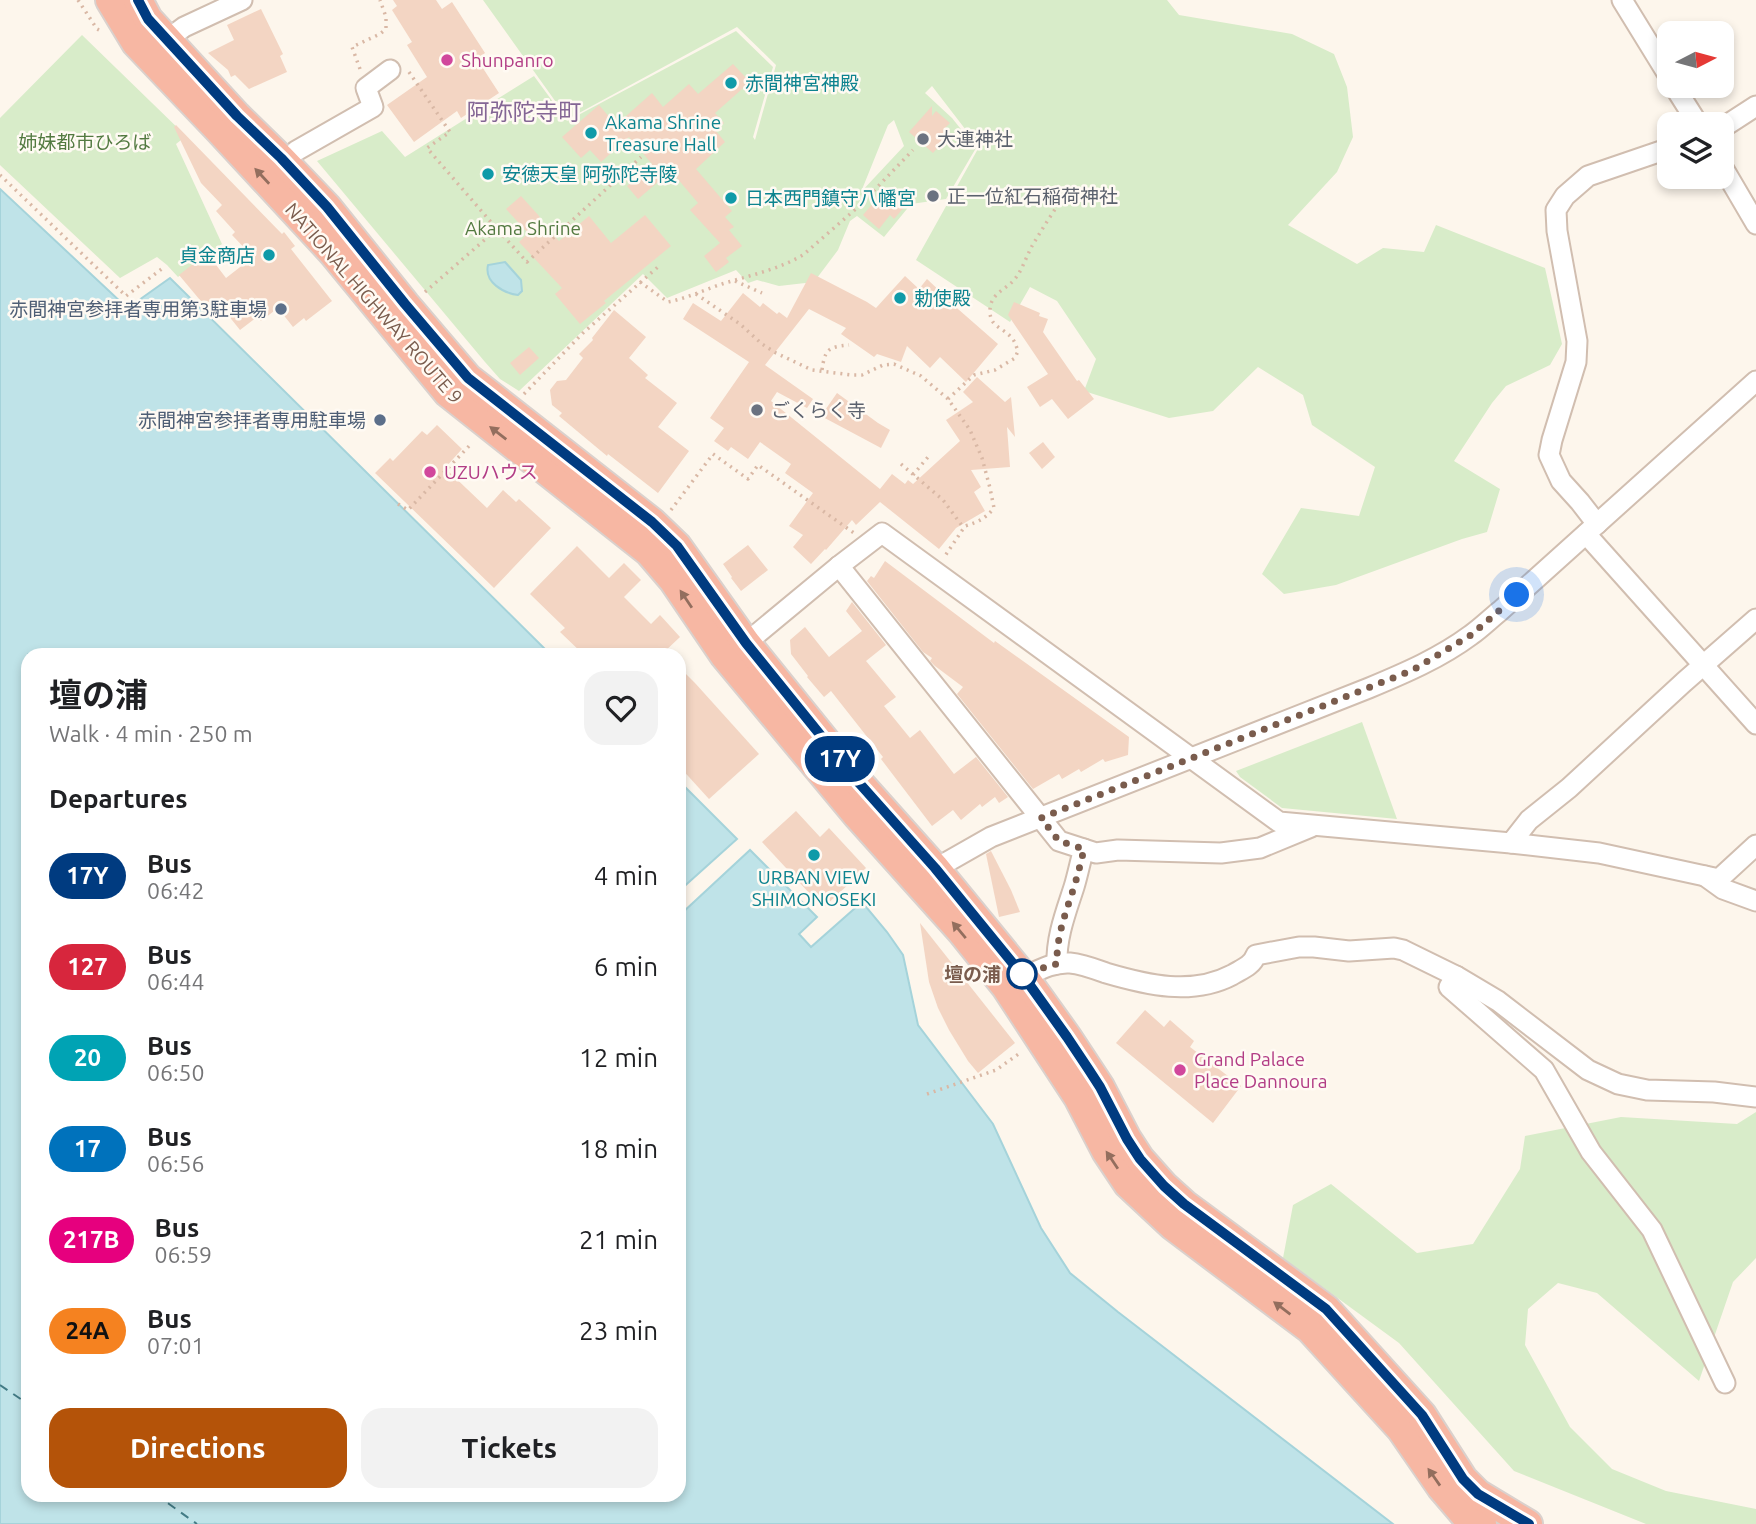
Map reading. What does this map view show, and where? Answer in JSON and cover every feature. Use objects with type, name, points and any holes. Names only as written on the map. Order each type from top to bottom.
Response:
[{"type":"highway","name":"NATIONAL HIGHWAY ROUTE 9","points":[[110,0],[136,43],[333,253],[448,393],[649,552],[860,784],[1006,987],[1078,1097],[1100,1140],[1128,1184],[1173,1226],[1310,1329],[1401,1429],[1441,1487],[1464,1514],[1482,1524]]},
{"type":"highway","name":"NATIONAL HIGHWAY ROUTE 9","points":[[138,0],[148,19],[237,116],[327,207],[468,378],[652,522],[677,546],[735,649]]},
{"type":"highway","name":"NATIONAL HIGHWAY ROUTE 9","points":[[926,874],[1024,977],[1100,1087],[1133,1149],[1164,1186],[1184,1204],[1326,1309],[1422,1415],[1463,1479],[1478,1494],[1528,1524]]},
{"type":"street","points":[[168,39],[184,27],[242,0]]},
{"type":"street","points":[[1622,0],[1657,57]]},
{"type":"street","points":[[296,150],[373,107],[366,88],[390,71]]},
{"type":"street","points":[[1734,120],[1756,106]]},
{"type":"street","points":[[1657,152],[1588,176],[1565,196],[1556,210],[1557,231],[1577,341],[1576,362],[1549,456],[1561,481],[1580,502],[1591,529],[1704,666],[1756,724]]},
{"type":"street","points":[[1734,187],[1756,225]]},
{"type":"street","points":[[926,874],[991,837],[1413,670],[1471,635],[1756,381]]},
{"type":"street","points":[[735,649],[882,533],[1279,822],[1599,853],[1718,878],[1756,845]]},
{"type":"street","points":[[839,566],[1059,841],[1100,853],[1118,850],[1220,853],[1260,848],[1315,825]]},
{"type":"street","points":[[1511,843],[1529,820],[1569,788],[1756,618]]},
{"type":"street","points":[[1057,964],[1059,935],[1084,849]]},
{"type":"street","points":[[1706,876],[1723,889],[1756,901]]},
{"type":"street","points":[[1024,977],[1047,966],[1075,964],[1161,986],[1186,987],[1228,977],[1253,963],[1256,955],[1290,948],[1314,947],[1349,951],[1394,948],[1456,976],[1498,1001],[1588,1070],[1618,1084],[1647,1090],[1714,1092],[1756,1097]]},
{"type":"street","points":[[1456,976],[1449,987],[1544,1070],[1591,1152],[1652,1230],[1725,1383]]},
{"type":"path","points":[[366,88],[352,47],[386,29],[386,17],[380,0]]},
{"type":"path","points":[[390,71],[402,61],[450,132],[427,148],[527,262],[641,157]]},
{"type":"path","points":[[640,282],[668,302],[781,266],[803,255],[858,207],[913,150]]},
{"type":"path","points":[[0,175],[126,296],[163,268]]},
{"type":"path","points":[[948,398],[974,375],[995,370],[1016,358],[1017,351],[1011,337],[995,326],[991,319],[992,302],[998,292],[1018,275],[1032,247],[1065,196]]},
{"type":"path","points":[[421,296],[497,229]]},
{"type":"path","points":[[519,399],[583,333],[659,266]]},
{"type":"path","points":[[735,281],[762,293]]},
{"type":"path","points":[[696,294],[740,324],[762,344],[812,370],[862,375],[883,365],[894,364],[922,376],[948,398],[970,430],[982,458],[994,508],[987,517],[964,527],[934,571]]},
{"type":"path","points":[[822,371],[827,351],[834,346],[849,345]]},
{"type":"path","points":[[398,504],[408,510],[473,441]]},
{"type":"path","points":[[668,514],[713,454],[748,479],[758,465],[869,543]]},
{"type":"path","points":[[913,475],[928,457]]},
{"type":"path","points":[[901,464],[943,499],[964,527]]},
{"type":"path","points":[[927,1094],[996,1070],[1025,1050]]},
{"type":"green space","name":"Akama Shrine","points":[[483,0],[1167,0],[1179,15],[1292,34],[1334,54],[1347,87],[1353,137],[1337,172],[1288,225],[1357,264],[1383,248],[1424,252],[1436,225],[1545,268],[1562,344],[1550,365],[1506,386],[1454,461],[1500,489],[1487,532],[1336,585],[1284,594],[1262,574],[1301,508],[1359,516],[1375,467],[1312,425],[1303,395],[1258,367],[1213,411],[1169,418],[1084,391],[1096,359],[1057,301],[1030,287],[1010,322],[916,260],[979,147],[932,86],[925,93],[952,118],[976,148],[946,199],[911,204],[884,237],[857,216],[850,221],[838,250],[814,282],[779,286],[757,280],[748,283],[736,270],[667,298],[643,274],[519,391],[500,379],[485,362],[317,161],[382,131],[405,157],[534,76],[567,121],[736,31],[773,67],[753,137],[755,140],[776,65],[737,27],[568,119]],"holes":[[[894,120],[904,146],[861,192],[888,125]]]},
{"type":"green space","name":"姉妹都市ひろば","points":[[82,35],[186,136],[176,144],[222,244],[178,277],[157,257],[120,278],[0,165],[0,118]]},
{"type":"green space","points":[[1362,722],[1397,819],[1282,808],[1240,777],[1236,771]]},
{"type":"green space","points":[[1756,1112],[1756,1258],[1733,1282],[1699,1381],[1597,1293],[1558,1283],[1528,1309],[1525,1345],[1570,1427],[1612,1469],[1666,1491],[1756,1509],[1756,1524],[1646,1524],[1514,1471],[1399,1343],[1283,1258],[1293,1205],[1331,1184],[1417,1253],[1473,1244],[1520,1169],[1525,1136],[1621,1117],[1737,1124]]},
{"type":"water","points":[[0,189],[124,305],[132,305],[170,278],[544,648],[21,648],[21,1502],[686,1502],[686,909],[750,850],[817,917],[799,934],[811,947],[862,902],[887,932],[903,955],[918,1025],[993,1124],[1041,1228],[1070,1273],[1393,1524],[0,1524]]},
{"type":"water","points":[[505,262],[521,280],[522,291],[518,295],[496,286],[489,277],[488,265]]},
{"type":"water","points":[[686,788],[737,839],[686,885]]},
{"type":"building","name":"Shunpanro","points":[[393,0],[436,0],[442,9],[452,2],[485,53],[477,59],[499,93],[461,118],[457,111],[414,142],[387,105],[427,77],[407,45],[412,42],[392,10],[397,6]]},
{"type":"building","points":[[261,9],[283,54],[280,56],[287,72],[249,89],[235,75],[231,77],[228,70],[208,53],[234,40],[227,25]]},
{"type":"building","points":[[733,64],[750,82],[715,113],[724,123],[716,131],[725,142],[696,169],[732,211],[725,217],[734,227],[729,230],[742,246],[726,258],[729,262],[716,272],[704,256],[720,243],[690,210],[698,203],[671,171],[638,199],[627,186],[652,164],[629,137],[601,162],[590,150],[581,158],[562,137],[599,105],[616,125],[652,93],[663,107],[689,84],[698,94]]},
{"type":"building","points":[[932,106],[932,116],[936,111],[950,123],[943,130],[949,135],[933,153],[909,132]]},
{"type":"building","points":[[176,125],[282,234],[284,232],[295,246],[291,249],[332,301],[306,321],[304,318],[293,327],[278,308],[261,321],[257,317],[240,330],[220,305],[210,312],[179,275],[207,253],[226,278],[253,257],[232,235],[235,232],[216,211],[222,205],[201,183],[174,127]]},
{"type":"building","points":[[886,188],[906,205],[894,219],[890,215],[879,229],[863,215]]},
{"type":"building","points":[[521,196],[559,241],[589,216],[611,243],[645,215],[671,246],[580,324],[555,294],[562,288],[519,242],[528,233],[506,209]]},
{"type":"building","points":[[811,273],[876,308],[905,276],[919,289],[927,279],[998,344],[966,382],[940,357],[930,368],[907,346],[901,362],[877,354],[874,357],[841,334],[846,328],[809,309],[765,365],[813,399],[807,408],[777,392],[771,401],[880,489],[892,474],[905,484],[908,480],[913,484],[960,441],[946,420],[973,402],[963,392],[977,377],[1005,402],[1011,397],[1015,437],[1007,427],[1010,467],[971,470],[981,487],[974,492],[985,511],[956,528],[939,549],[880,502],[856,525],[852,520],[811,564],[793,547],[803,535],[789,526],[813,493],[785,473],[791,464],[760,442],[748,459],[731,447],[728,451],[714,441],[724,428],[710,418],[749,362],[683,319],[693,303],[721,321],[743,293],[760,307],[763,303],[787,318]]},
{"type":"building","points":[[1014,302],[1048,319],[1043,332],[1077,381],[1079,380],[1094,399],[1068,419],[1052,399],[1040,407],[1027,387],[1048,374],[1008,315]]},
{"type":"building","points":[[614,310],[646,337],[629,358],[648,375],[645,378],[677,403],[658,427],[689,451],[658,493],[608,454],[607,456],[559,416],[562,413],[552,405],[550,390],[557,381],[566,380],[583,358],[579,354],[593,340]]},
{"type":"building","points":[[529,347],[539,358],[520,375],[510,363]]},
{"type":"building","points":[[837,393],[890,430],[881,448],[821,416]]},
{"type":"building","points":[[437,425],[462,449],[445,468],[487,508],[503,490],[516,502],[519,499],[551,528],[494,588],[375,473],[390,458],[393,461],[422,431],[427,435]]},
{"type":"building","points":[[1043,442],[1055,457],[1042,469],[1029,453]]},
{"type":"building","points":[[748,545],[768,570],[741,591],[723,564]]},
{"type":"building","points":[[577,546],[609,578],[624,563],[641,580],[624,597],[651,624],[660,615],[680,637],[668,648],[577,648],[560,632],[565,628],[530,594]]},
{"type":"building","points":[[885,561],[994,643],[995,641],[1129,737],[1128,755],[1105,762],[1103,759],[1062,779],[1059,774],[1033,789],[957,694],[963,687],[930,661],[932,658],[923,652],[867,581],[871,576],[874,578]]},
{"type":"building","points":[[852,602],[886,645],[866,661],[896,697],[884,706],[910,738],[920,730],[954,774],[976,757],[1008,797],[999,803],[995,797],[982,807],[980,804],[961,820],[953,810],[932,826],[831,691],[824,697],[807,677],[791,654],[790,640],[805,627],[829,657],[862,631],[846,611]]},
{"type":"building","points":[[686,674],[759,754],[709,799],[686,774]]},
{"type":"building","name":"URBAN VIEW SHIMONOSEKI","points":[[796,811],[820,837],[829,828],[866,868],[823,908],[762,842]]},
{"type":"building","points":[[991,851],[1020,912],[999,917],[986,854]]},
{"type":"building","points":[[920,923],[1015,1043],[978,1073],[968,1061],[938,1008],[929,982]]},
{"type":"building","points":[[1145,1010],[1164,1027],[1170,1020],[1194,1041],[1190,1047],[1241,1086],[1213,1123],[1116,1043]]},
{"type":"ferry route","points":[[0,1385],[21,1399]]},
{"type":"ferry route","points":[[166,1502],[197,1524]]},
{"type":"bus line","name":"17Y","points":[[138,0],[148,19],[237,116],[327,207],[468,378],[652,522],[677,546],[746,643],[860,784],[935,868],[1024,977],[1100,1087],[1140,1159],[1164,1186],[1184,1204],[1326,1309],[1422,1415],[1463,1479],[1478,1494],[1529,1524]]},
{"type":"place","name":"Shunpanro","points":[[447,60]]},
{"type":"place","name":"赤間神宮神殿","points":[[731,83]]},
{"type":"place","name":"Akama Shrine Treasure Hall","points":[[591,133]]},
{"type":"place","name":"大連神社","points":[[923,139]]},
{"type":"place","name":"安徳天皇 阿弥陀寺陵","points":[[488,174]]},
{"type":"place","name":"正一位紅石稲荷神社","points":[[933,196]]},
{"type":"place","name":"日本西門鎮守八幡宮","points":[[731,198]]},
{"type":"place","name":"貞金商店","points":[[269,255]]},
{"type":"place","name":"勅使殿","points":[[900,298]]},
{"type":"place","name":"赤間神宮参拝者専用第3駐車場","points":[[281,309]]},
{"type":"place","name":"ごくらく寺","points":[[757,410]]},
{"type":"place","name":"赤間神宮参拝者専用駐車場","points":[[380,420]]},
{"type":"place","name":"UZUハウス","points":[[430,472]]},
{"type":"place","name":"URBAN VIEW SHIMONOSEKI","points":[[814,855]]},
{"type":"place","name":"壇の浦","points":[[1022,974]]},
{"type":"place","name":"Grand Palace Place Dannoura","points":[[1180,1070]]},
{"type":"district","name":"阿弥陀寺町","points":[[524,111]]},
{"type":"route","points":[[1022,974],[1024,977],[1057,964],[1059,935],[1084,849],[1059,841],[1041,818],[1413,670],[1471,635],[1517,595]]}]
